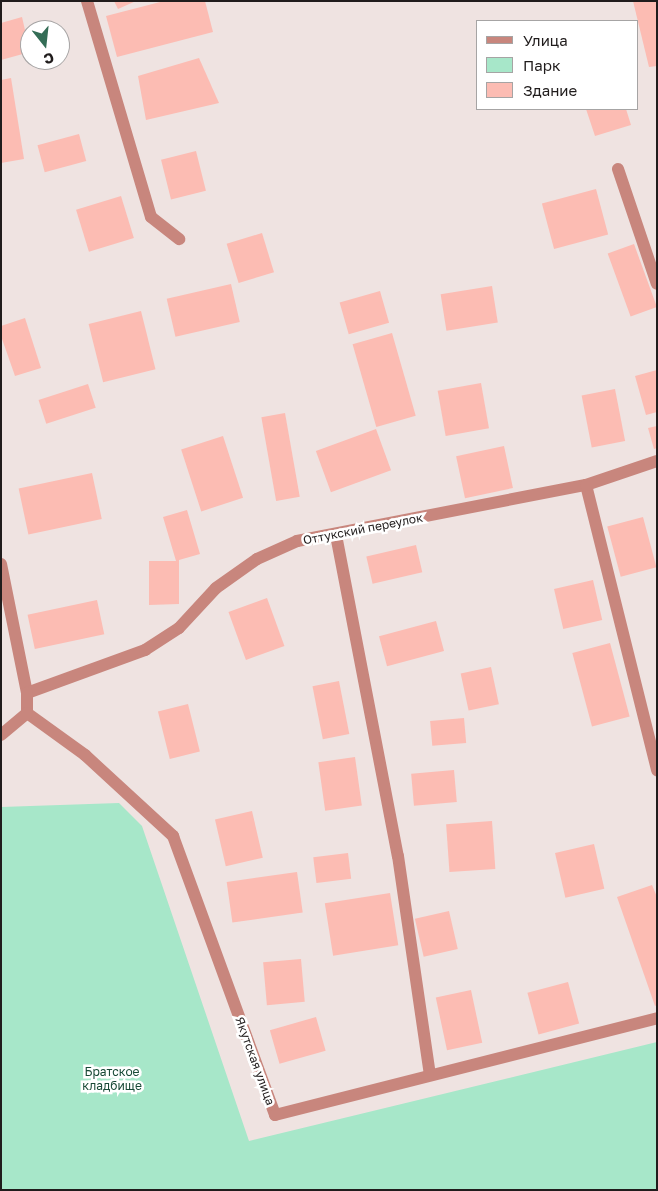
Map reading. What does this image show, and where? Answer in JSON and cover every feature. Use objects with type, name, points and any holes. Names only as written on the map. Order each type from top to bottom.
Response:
[{"type":"street","points":[[87,1],[151,217],[179,239]]},
{"type":"street","points":[[618,169],[657,284]]},
{"type":"street","name":"Оттукский переулок","points":[[26,693],[144,650],[179,628],[216,588],[257,559],[298,541],[586,485],[657,462]]},
{"type":"street","points":[[586,485],[657,770]]},
{"type":"street","points":[[336,535],[398,856],[430,1075]]},
{"type":"street","points":[[1,564],[26,693],[26,713],[1,735]]},
{"type":"street","name":"Якутская улица","points":[[26,713],[85,754],[173,836],[275,1115],[657,1018]]},
{"type":"green space","name":"Братское кладбище","points":[[119,803],[142,826],[249,1141],[657,1042],[657,1190],[1,1190],[1,807]]},
{"type":"building","points":[[114,1],[136,1],[118,9]]},
{"type":"building","points":[[164,1],[205,1],[213,32],[117,57],[106,16]]},
{"type":"building","points":[[633,1],[657,1],[657,66],[649,67]]},
{"type":"building","points":[[22,17],[23,20],[20,20],[20,55],[1,60],[1,23]]},
{"type":"building","points":[[199,58],[219,103],[146,120],[138,76]]},
{"type":"building","points":[[11,78],[24,159],[1,163],[1,80]]},
{"type":"building","points":[[586,110],[626,110],[631,125],[595,136]]},
{"type":"building","points":[[79,134],[86,161],[45,172],[37,145]]},
{"type":"building","points":[[196,151],[206,191],[171,199],[161,160]]},
{"type":"building","points":[[596,189],[608,234],[554,249],[542,203]]},
{"type":"building","points":[[121,196],[134,238],[89,252],[76,210]]},
{"type":"building","points":[[262,233],[274,272],[239,283],[227,244]]},
{"type":"building","points":[[634,244],[657,307],[631,317],[608,254]]},
{"type":"building","points":[[231,284],[240,322],[175,337],[167,299]]},
{"type":"building","points":[[492,286],[498,323],[446,331],[441,294]]},
{"type":"building","points":[[380,291],[389,323],[349,334],[340,303]]},
{"type":"building","points":[[141,311],[156,369],[103,382],[89,324]]},
{"type":"building","points":[[25,318],[41,368],[15,376],[1,336],[1,326]]},
{"type":"building","points":[[392,333],[416,416],[376,427],[353,344]]},
{"type":"building","points":[[657,370],[657,412],[646,415],[635,376]]},
{"type":"building","points":[[481,383],[489,428],[446,436],[438,391]]},
{"type":"building","points":[[88,384],[96,408],[46,424],[39,400]]},
{"type":"building","points":[[615,389],[625,441],[592,448],[582,395]]},
{"type":"building","points":[[285,413],[300,497],[276,501],[261,417]]},
{"type":"building","points":[[657,426],[657,448],[654,449],[648,428]]},
{"type":"building","points":[[376,429],[391,470],[331,492],[316,451]]},
{"type":"building","points":[[223,436],[243,498],[201,511],[181,450]]},
{"type":"building","points":[[504,446],[513,488],[465,498],[456,456]]},
{"type":"building","points":[[92,473],[102,519],[28,535],[19,489]]},
{"type":"building","points":[[187,510],[200,554],[179,560],[179,604],[149,605],[149,561],[176,561],[163,517]]},
{"type":"building","points":[[643,517],[656,567],[621,577],[607,527]]},
{"type":"building","points":[[416,545],[422,572],[373,584],[366,556]]},
{"type":"building","points":[[593,580],[602,620],[563,629],[554,589]]},
{"type":"building","points":[[267,598],[284,646],[246,660],[228,612]]},
{"type":"building","points":[[97,600],[104,634],[35,649],[28,615]]},
{"type":"building","points":[[436,621],[444,651],[387,666],[379,636]]},
{"type":"building","points":[[610,643],[630,716],[592,727],[572,653]]},
{"type":"building","points":[[491,667],[499,704],[469,711],[461,673]]},
{"type":"building","points":[[339,681],[349,734],[323,739],[312,686]]},
{"type":"building","points":[[188,704],[200,752],[170,759],[158,711]]},
{"type":"building","points":[[464,718],[466,743],[432,746],[430,721]]},
{"type":"building","points":[[355,757],[362,806],[325,811],[318,762]]},
{"type":"building","points":[[454,770],[457,802],[414,806],[411,774]]},
{"type":"building","points":[[252,811],[263,858],[226,866],[215,820]]},
{"type":"building","points":[[492,821],[495,869],[449,872],[446,824]]},
{"type":"building","points":[[594,844],[604,889],[565,898],[555,853]]},
{"type":"building","points":[[348,853],[351,879],[316,883],[313,857]]},
{"type":"building","points":[[297,872],[303,913],[232,922],[227,882]]},
{"type":"building","points":[[652,885],[657,897],[657,1005],[655,1006],[617,897]]},
{"type":"building","points":[[390,893],[398,945],[333,956],[325,903]]},
{"type":"building","points":[[449,911],[458,949],[424,957],[415,919]]},
{"type":"building","points":[[301,959],[305,1002],[267,1005],[263,962]]},
{"type":"building","points":[[568,982],[579,1024],[539,1034],[527,993]]},
{"type":"building","points":[[471,990],[482,1043],[447,1050],[436,997]]},
{"type":"building","points":[[316,1017],[326,1051],[280,1064],[270,1030]]}]
